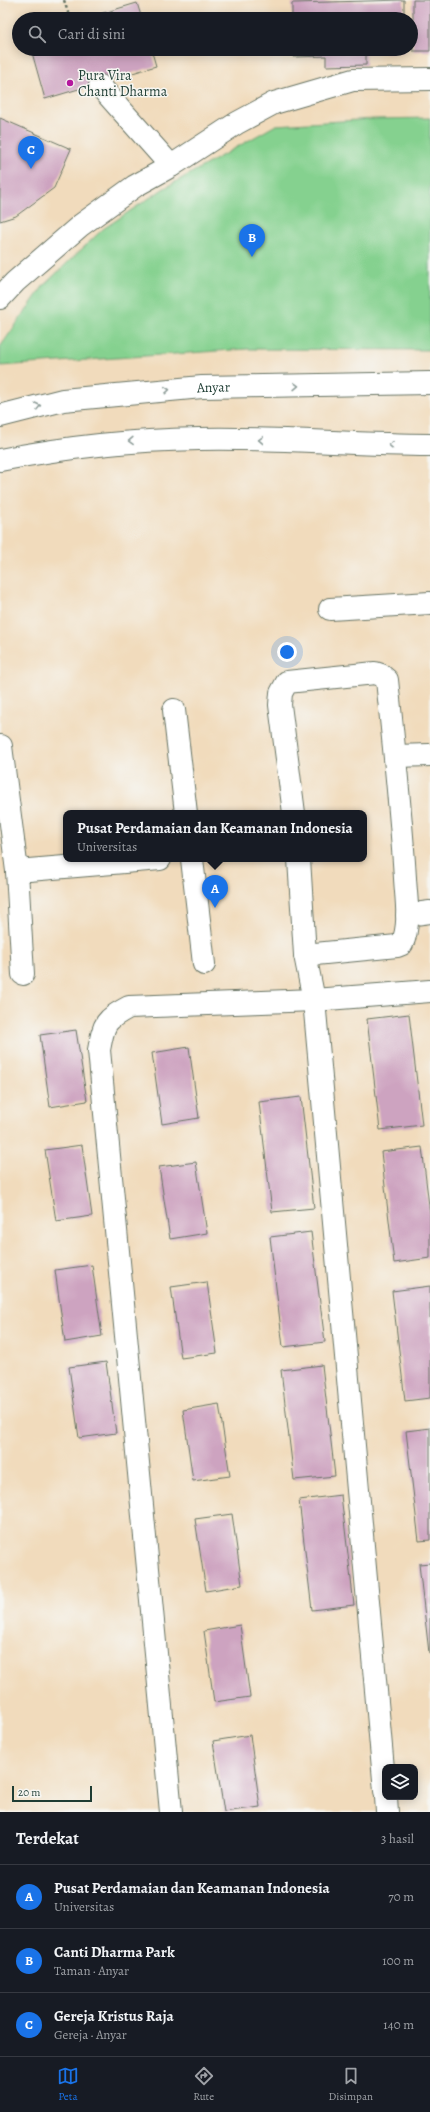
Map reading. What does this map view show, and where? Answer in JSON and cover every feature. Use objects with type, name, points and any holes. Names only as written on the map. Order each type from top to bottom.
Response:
[{"type":"street","points":[[0,298],[15,282],[81,225],[136,186],[171,166],[237,123],[274,103],[353,80],[430,79]]},
{"type":"street","points":[[100,86],[171,166]]},
{"type":"street","name":"Anyar","points":[[0,416],[63,400],[202,387],[430,383]]},
{"type":"street","points":[[0,460],[57,449],[120,442],[200,438],[430,445]]},
{"type":"street","points":[[330,609],[430,603]]},
{"type":"street","points":[[294,810],[280,705],[281,693],[287,682],[375,673],[381,674],[387,680],[402,815],[407,915],[405,938],[402,944],[397,946],[304,956]]},
{"type":"street","points":[[174,710],[186,810]]},
{"type":"street","points":[[1,746],[17,871],[23,974]]},
{"type":"street","points":[[395,756],[430,755]]},
{"type":"street","points":[[17,871],[124,862]]},
{"type":"street","points":[[192,862],[204,964]]},
{"type":"street","points":[[299,862],[304,956],[314,1000],[383,1764]]},
{"type":"street","points":[[407,915],[430,912]]},
{"type":"street","points":[[171,1812],[99,1050],[102,1031],[109,1018],[129,1007],[314,1000],[430,992]]},
{"type":"street","points":[[386,1800],[387,1812]]},
{"type":"path","points":[[64,0],[68,12]]},
{"type":"green space","points":[[430,118],[430,350],[247,349],[0,366],[0,347],[44,285],[103,229],[163,189],[276,125],[374,119]]},
{"type":"building","points":[[404,0],[404,12],[292,12],[292,3]]},
{"type":"building","points":[[413,0],[430,0],[430,51],[418,51],[418,12],[413,12]]},
{"type":"building","points":[[137,3],[140,12],[107,12]]},
{"type":"building","name":"Pura Vira Chanti Dharma","points":[[33,56],[153,56],[156,66],[45,99]]},
{"type":"building","points":[[293,56],[326,56],[293,57]]},
{"type":"building","points":[[326,56],[366,56],[366,65],[326,66]]},
{"type":"building","points":[[0,118],[71,149],[54,188],[16,216],[0,221]]},
{"type":"building","points":[[409,1014],[422,1125],[380,1130],[367,1019]]},
{"type":"building","points":[[76,1030],[87,1101],[50,1107],[40,1035]]},
{"type":"building","points":[[189,1047],[199,1118],[162,1124],[152,1053]]},
{"type":"building","points":[[301,1097],[314,1208],[272,1212],[259,1102]]},
{"type":"building","points":[[82,1145],[92,1216],[56,1221],[45,1150]]},
{"type":"building","points":[[422,1147],[430,1214],[430,1258],[394,1263],[381,1152]]},
{"type":"building","points":[[196,1162],[207,1233],[170,1239],[159,1167]]},
{"type":"building","points":[[311,1232],[325,1342],[283,1347],[270,1237]]},
{"type":"building","points":[[92,1265],[102,1336],[65,1342],[55,1270]]},
{"type":"building","points":[[207,1282],[217,1353],[181,1358],[171,1287]]},
{"type":"building","points":[[430,1286],[430,1398],[405,1401],[392,1291]]},
{"type":"building","points":[[106,1362],[116,1433],[79,1438],[69,1367]]},
{"type":"building","points":[[322,1365],[335,1476],[294,1480],[281,1370]]},
{"type":"building","points":[[219,1404],[230,1476],[193,1481],[183,1410]]},
{"type":"building","points":[[430,1428],[430,1540],[419,1541],[406,1431]]},
{"type":"building","points":[[341,1495],[354,1605],[312,1610],[299,1500]]},
{"type":"building","points":[[232,1514],[242,1585],[206,1591],[195,1519]]},
{"type":"building","points":[[430,1563],[430,1653],[429,1653],[419,1564]]},
{"type":"building","points":[[240,1625],[250,1697],[214,1702],[204,1631]]},
{"type":"building","points":[[250,1735],[260,1807],[224,1812],[213,1741]]},
{"type":"place","name":"Pura Vira Chanti Dharma","points":[[70,83]]},
{"type":"place","name":"Gereja Kristus Raja","points":[[31,169]]},
{"type":"place","name":"Canti Dharma Park","points":[[252,257]]},
{"type":"place","name":"Pusat Perdamaian dan Keamanan Indonesia","points":[[215,908]]}]
